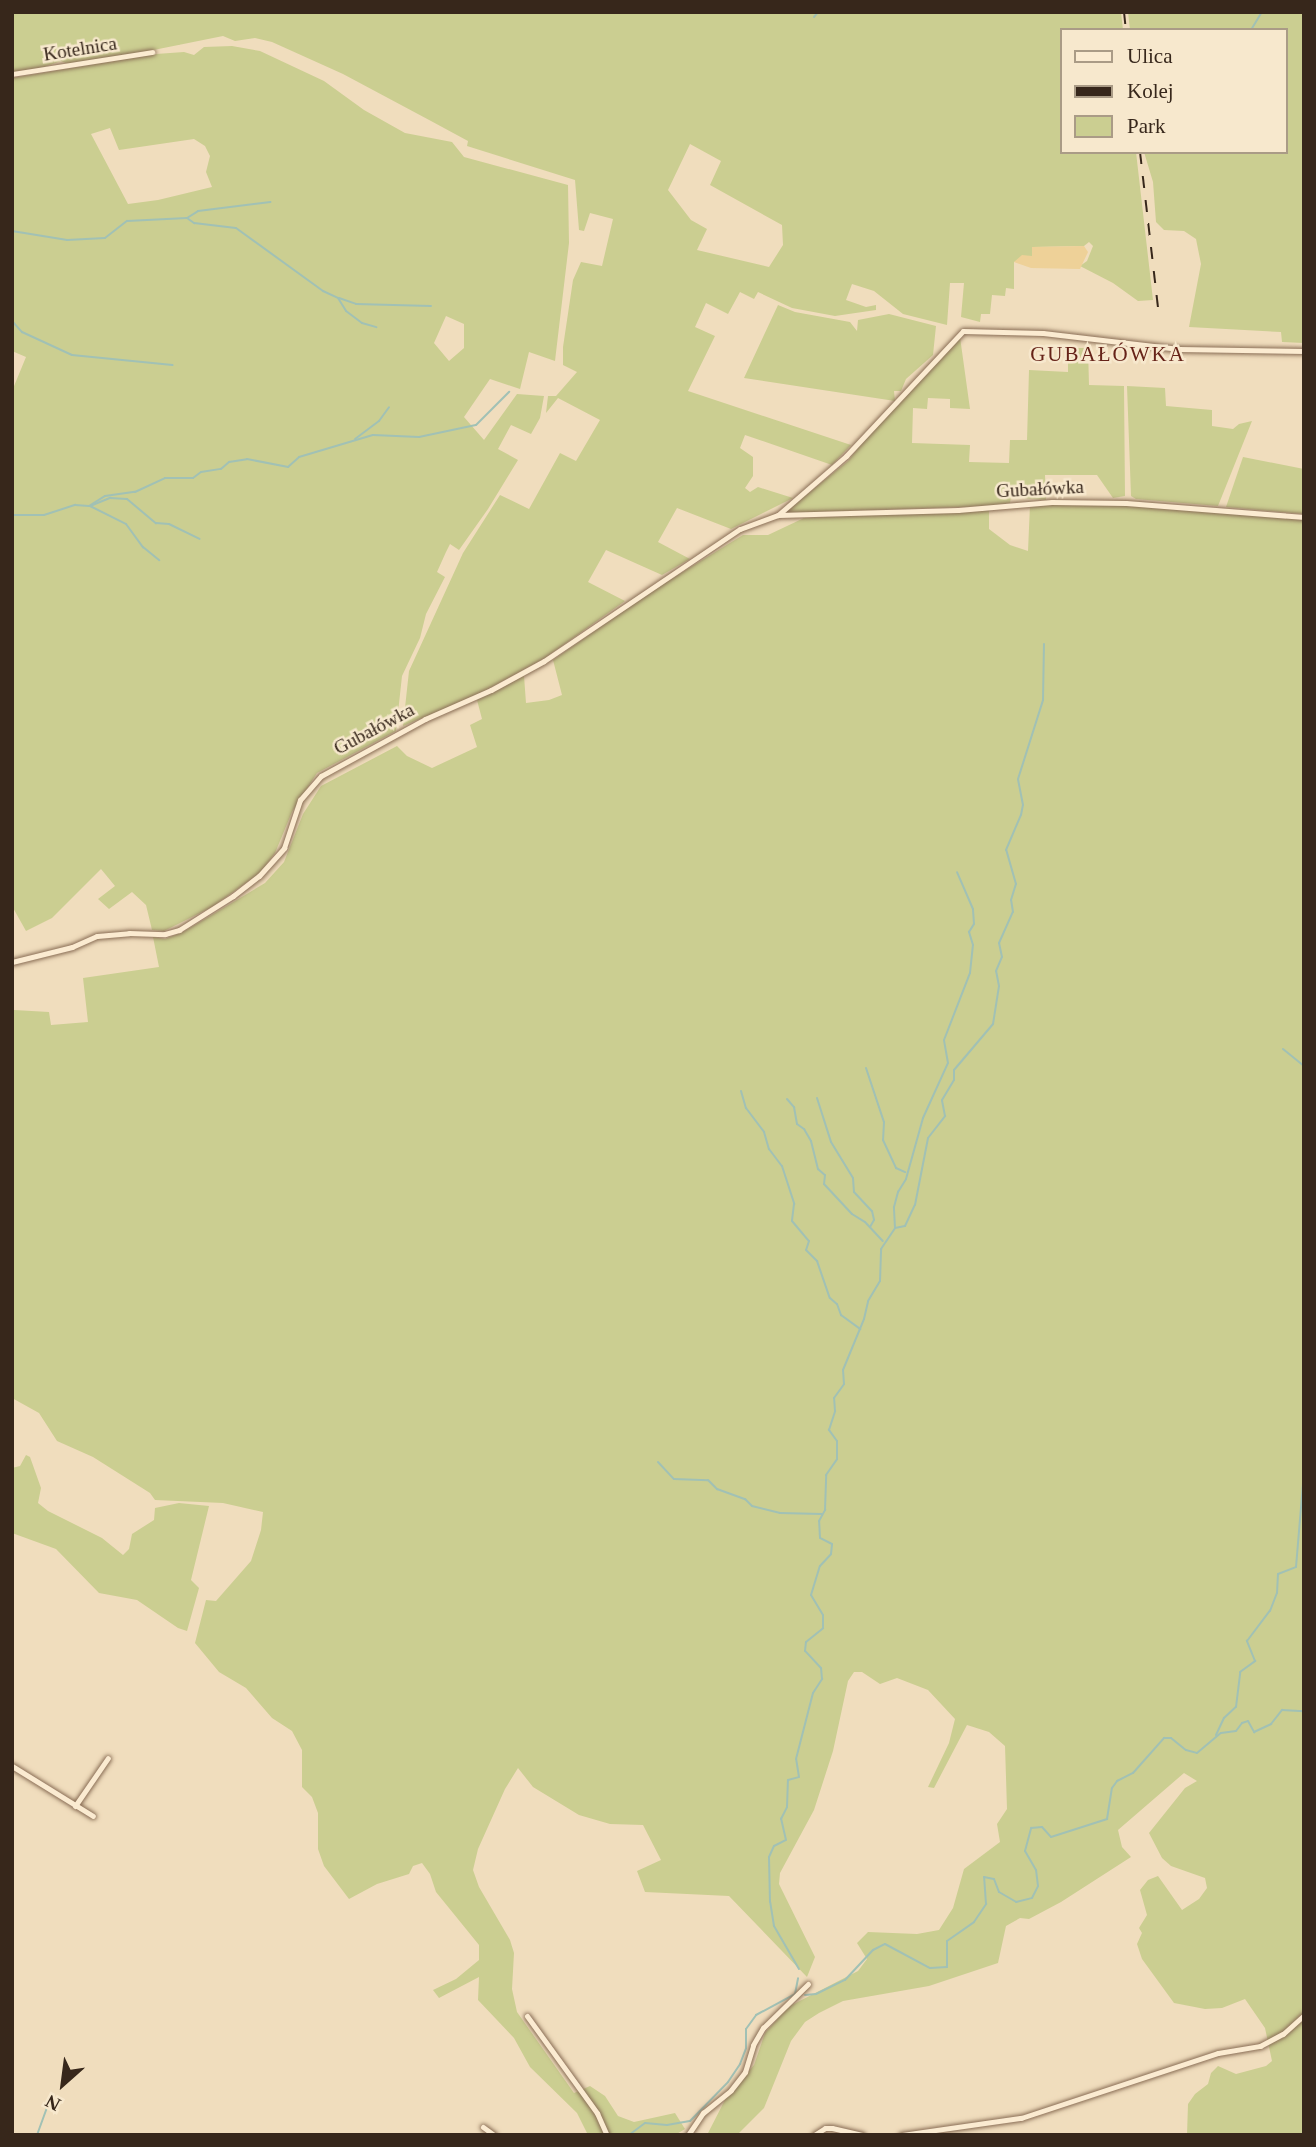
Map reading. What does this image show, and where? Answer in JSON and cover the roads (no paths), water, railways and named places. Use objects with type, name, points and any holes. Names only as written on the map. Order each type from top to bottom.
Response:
[{"type":"street","name":"Kotelnica","points":[[12,74],[152,52]]},
{"type":"street","name":"Gubałówka","points":[[778,515],[846,456],[963,331],[1043,333],[1179,349],[1304,351]]},
{"type":"street","name":"Gubałówka","points":[[12,961],[72,947],[97,936],[165,934],[179,930],[259,876],[284,848],[300,800],[321,776],[425,719],[491,690],[544,662],[740,529],[778,515],[958,510],[1052,502],[1126,503],[1304,517]]},
{"type":"street","points":[[75,1806],[108,1758]]},
{"type":"street","points":[[12,1766],[93,1816]]},
{"type":"street","points":[[688,2135],[704,2113],[731,2090],[745,2072],[753,2045],[763,2028],[799,1996],[808,1983]]},
{"type":"street","points":[[901,2135],[1021,2118],[1218,2053],[1259,2046],[1283,2034],[1304,2014]]},
{"type":"street","points":[[527,2016],[597,2113],[607,2135]]},
{"type":"street","points":[[482,2127],[494,2135]]},
{"type":"street","points":[[814,2135],[825,2128],[862,2135]]},
{"type":"waterway","points":[[814,17],[818,12]]},
{"type":"waterway","points":[[1252,28],[1262,12]]},
{"type":"waterway","points":[[187,218],[198,211],[270,202]]},
{"type":"waterway","points":[[12,231],[67,240],[105,238],[127,221],[187,218],[194,223],[236,228],[323,291],[338,298],[346,311],[362,323],[376,327]]},
{"type":"waterway","points":[[339,298],[356,304],[431,306]]},
{"type":"waterway","points":[[12,321],[22,332],[72,355],[173,365]]},
{"type":"waterway","points":[[12,515],[44,515],[75,505],[89,506],[105,496],[135,492],[165,478],[193,478],[201,472],[221,469],[229,462],[247,459],[288,467],[299,457],[373,435],[419,437],[476,425],[509,392]]},
{"type":"waterway","points":[[355,439],[379,421],[389,407]]},
{"type":"waterway","points":[[90,506],[110,498],[127,499],[156,523],[169,524],[200,539]]},
{"type":"waterway","points":[[90,506],[126,524],[143,547],[159,560]]},
{"type":"waterway","points":[[895,1228],[905,1226],[915,1205],[928,1138],[945,1116],[942,1100],[954,1080],[954,1070],[993,1024],[999,986],[996,971],[1002,957],[999,943],[1013,912],[1011,900],[1016,884],[1006,850],[1021,815],[1023,805],[1018,779],[1043,700],[1044,644]]},
{"type":"waterway","points":[[799,1969],[774,1926],[770,1902],[769,1857],[774,1846],[786,1840],[781,1819],[787,1807],[788,1780],[799,1777],[796,1759],[813,1693],[822,1679],[821,1668],[805,1651],[806,1642],[823,1628],[823,1615],[811,1595],[820,1566],[831,1554],[832,1544],[820,1538],[819,1521],[825,1510],[826,1475],[837,1459],[837,1441],[829,1430],[835,1411],[834,1398],[844,1384],[843,1370],[864,1319],[868,1301],[880,1281],[881,1249],[895,1228],[894,1207],[898,1192],[906,1179],[923,1118],[948,1063],[944,1040],[970,973],[973,945],[969,932],[974,924],[973,909],[957,872]]},
{"type":"waterway","points":[[1283,1049],[1304,1066]]},
{"type":"waterway","points":[[866,1068],[884,1122],[883,1140],[896,1168],[905,1172]]},
{"type":"waterway","points":[[741,1091],[746,1108],[764,1132],[769,1149],[782,1166],[794,1204],[792,1221],[809,1241],[806,1250],[817,1261],[830,1298],[837,1304],[841,1315],[860,1329]]},
{"type":"waterway","points":[[817,1098],[831,1142],[853,1178],[854,1192],[872,1211],[874,1220],[870,1227]]},
{"type":"waterway","points":[[787,1099],[794,1107],[797,1124],[804,1129],[811,1141],[818,1169],[825,1175],[824,1184],[852,1214],[865,1222],[883,1241]]},
{"type":"waterway","points":[[658,1462],[674,1479],[708,1480],[717,1489],[745,1499],[752,1506],[780,1513],[822,1514]]},
{"type":"waterway","points":[[1216,1735],[1224,1718],[1236,1707],[1240,1672],[1255,1661],[1247,1641],[1270,1611],[1277,1593],[1278,1574],[1296,1567],[1304,1471]]},
{"type":"waterway","points":[[805,1995],[816,1994],[845,1980],[873,1950],[885,1944],[930,1968],[947,1967],[947,1941],[974,1922],[986,1904],[984,1877],[994,1879],[999,1892],[1016,1902],[1032,1898],[1038,1886],[1036,1870],[1025,1851],[1031,1828],[1042,1827],[1051,1837],[1107,1819],[1112,1788],[1117,1781],[1133,1773],[1164,1738],[1171,1738],[1186,1750],[1197,1753],[1221,1733],[1236,1731],[1242,1723],[1248,1721],[1254,1732],[1271,1724],[1282,1710],[1304,1711]]},
{"type":"waterway","points":[[629,2135],[645,2123],[667,2125],[690,2121],[728,2082],[740,2064],[746,2048],[746,2029],[756,2015],[795,1994],[798,1978]]},
{"type":"waterway","points":[[37,2135],[47,2108],[55,2100]]},
{"type":"railway","points":[[1124,12],[1126,28]]},
{"type":"railway","points":[[1140,154],[1159,317]]},
{"type":"district","name":"GUBAŁÓWKA","points":[[1108,354]]}]
